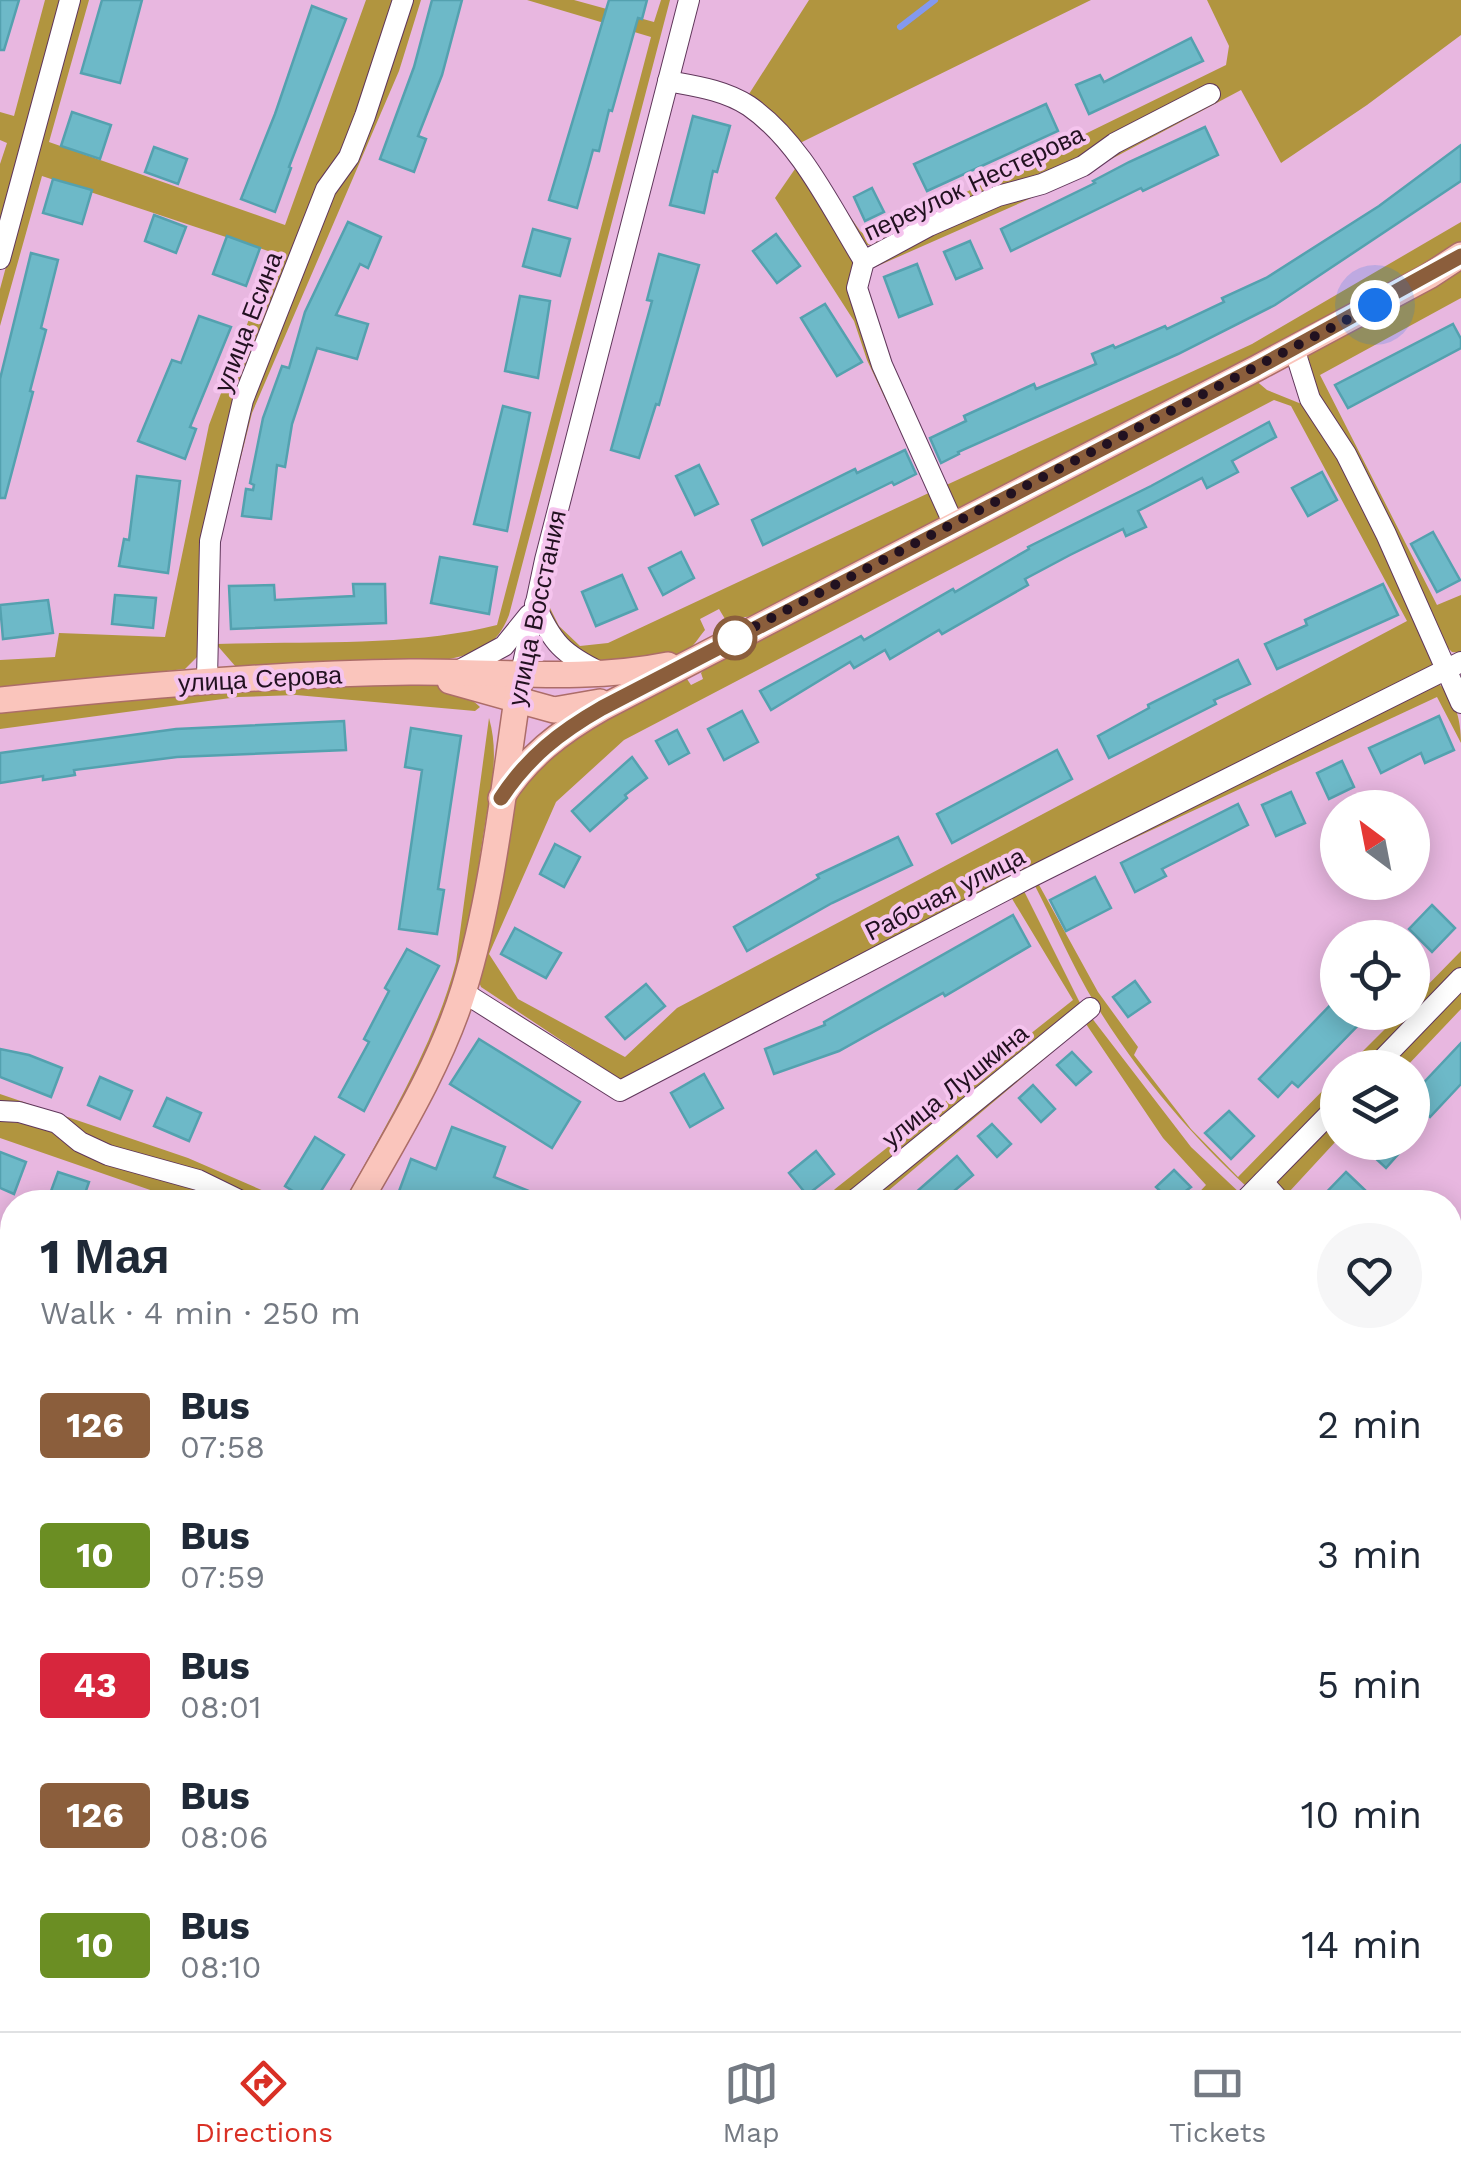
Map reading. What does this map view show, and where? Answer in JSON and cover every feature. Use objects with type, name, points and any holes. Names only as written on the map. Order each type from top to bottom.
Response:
[{"type":"main road","points":[[501,798],[541,748],[569,727],[1294,348],[1461,256]]},
{"type":"main road","name":"улица Серова","points":[[0,700],[207,679],[411,672],[457,678],[521,672],[648,670],[688,662]]},
{"type":"main road","name":"улица Восстания","points":[[365,1190],[433,1064],[463,992],[480,925],[521,672]]},
{"type":"main road","points":[[457,678],[554,710],[591,706],[637,689]]},
{"type":"main road","points":[[457,678],[484,697],[496,714],[508,751]]},
{"type":"street","points":[[0,259],[70,0]]},
{"type":"street","name":"улица Есина","points":[[207,679],[210,540],[244,400],[326,189],[348,157],[365,116],[403,0]]},
{"type":"street","name":"улица Восстания","points":[[521,672],[689,0]]},
{"type":"street","name":"переулок Нестерова","points":[[668,81],[713,90],[746,104],[777,129],[864,260]]},
{"type":"street","name":"переулок Нестерова","points":[[954,525],[882,365],[856,288],[864,260],[998,196],[1042,184],[1082,166],[1210,94]]},
{"type":"street","points":[[1294,348],[1310,399],[1346,454],[1454,665],[1461,703]]},
{"type":"street","points":[[535,604],[547,632],[564,653],[601,672]]},
{"type":"street","points":[[457,678],[504,646],[535,604]]},
{"type":"street","name":"Рабочая улица","points":[[463,992],[620,1090],[1007,889],[1454,665]]},
{"type":"street","points":[[1391,1050],[1461,978]]},
{"type":"street","name":"улица Лушкина","points":[[867,1190],[1090,1008]]},
{"type":"street","points":[[0,1111],[57,1123],[80,1142],[108,1155],[198,1180],[218,1190]]},
{"type":"street","points":[[1255,1190],[1320,1123]]},
{"type":"street","points":[[1263,1182],[1271,1190]]},
{"type":"shaded area","points":[[45,0],[63,0],[0,227],[0,164],[7,143],[0,140],[0,112],[14,116]]},
{"type":"shaded area","points":[[78,0],[89,0],[49,142],[285,225],[366,0],[393,0],[360,111],[237,397],[199,544],[199,655],[185,669],[0,689],[0,660],[55,657],[59,633],[165,637],[209,425],[274,253],[42,176],[0,326],[0,289]]},
{"type":"shaded area","points":[[407,0],[421,0],[399,71],[252,413],[216,557],[248,402]]},
{"type":"shaded area","points":[[527,0],[574,0],[654,22],[661,0],[670,0],[507,620],[495,639],[481,649],[431,662],[362,667],[236,667],[216,644],[394,640],[497,625],[651,37]]},
{"type":"shaded area","points":[[809,0],[1091,0],[800,143],[860,231],[870,239],[1226,65],[1229,46],[1207,0],[1461,0],[1461,35],[1281,163],[1241,90],[1070,181],[873,268],[862,287],[869,264],[1081,162],[879,246],[865,245],[781,124],[749,94]]},
{"type":"shaded area","points":[[797,166],[857,261],[925,484],[867,360],[854,321],[775,198]]},
{"type":"shaded area","points":[[1461,222],[1461,245],[1433,263],[955,513],[942,487],[1252,344]]},
{"type":"shaded area","points":[[1461,266],[1461,298],[1320,375],[1437,605],[1461,595],[1461,653],[1452,652],[1442,642],[1317,395],[1307,352]]},
{"type":"shaded area","points":[[1254,379],[1267,390],[1304,405],[1339,458],[1379,535],[1435,669],[621,1080],[481,987],[477,977],[511,801],[543,756],[676,679],[687,679],[691,685],[703,679],[701,673],[710,662]],"holes":[[[1274,400],[1291,406],[1407,621],[677,1008],[625,1057],[518,999],[489,954],[556,802],[624,740]]]},
{"type":"shaded area","points":[[933,491],[944,519],[756,616],[725,619],[719,609],[700,619],[705,630],[690,648],[675,656],[630,662],[586,658],[569,646],[548,617],[549,606],[559,626],[580,646],[608,643]]},
{"type":"shaded area","points":[[416,681],[458,692],[480,707],[475,711],[296,695],[238,697],[0,729],[0,711],[205,689]]},
{"type":"shaded area","points":[[1434,681],[1447,692],[1455,708],[1461,743],[1437,697],[1038,883],[1098,992],[1138,1047],[1134,1055],[1191,1129],[1238,1177],[1320,1093],[1320,1112],[1247,1187],[1185,1124],[1112,1030],[1087,990],[1033,882]]},
{"type":"shaded area","points":[[489,718],[493,774],[458,977],[416,1076],[350,1190],[435,1025],[456,962]]},
{"type":"shaded area","points":[[1023,889],[1082,1007],[858,1190],[834,1190],[1073,1000],[1011,897]]},
{"type":"shaded area","points":[[1461,951],[1461,967],[1430,999],[1430,983]]},
{"type":"shaded area","points":[[1461,987],[1461,1009],[1422,1050],[1400,1050],[1420,1030],[1430,1030],[1430,1019]]},
{"type":"shaded area","points":[[1088,1013],[1191,1147],[1237,1190],[1201,1190],[1206,1185],[1163,1138],[1086,1024],[889,1190],[874,1190]]},
{"type":"shaded area","points":[[1384,1030],[1400,1030],[1380,1050],[1364,1050]]},
{"type":"shaded area","points":[[0,1094],[188,1158],[261,1190],[231,1190],[201,1176],[113,1150],[0,1105]]},
{"type":"shaded area","points":[[0,1120],[54,1129],[200,1190],[150,1190],[0,1138]]},
{"type":"shaded area","points":[[1320,1132],[1320,1158],[1291,1190],[1277,1190],[1271,1183]]},
{"type":"building","points":[[0,0],[19,0],[4,50],[0,50]]},
{"type":"building","points":[[102,0],[142,0],[120,83],[81,73]]},
{"type":"building","points":[[432,0],[462,0],[442,75],[418,136],[426,139],[414,172],[380,159],[414,67]]},
{"type":"building","points":[[609,0],[647,0],[642,19],[638,18],[599,151],[593,150],[577,208],[549,200]]},
{"type":"building","points":[[312,6],[346,19],[275,212],[241,199]]},
{"type":"building","points":[[1191,38],[1203,61],[1089,114],[1076,85],[1100,75],[1104,82]]},
{"type":"building","points":[[1046,104],[1058,131],[927,191],[914,164]]},
{"type":"building","points":[[72,112],[111,125],[100,159],[61,146]]},
{"type":"building","points":[[693,116],[730,126],[717,172],[713,171],[704,213],[670,205]]},
{"type":"building","points":[[1205,127],[1218,155],[1011,251],[1001,229]]},
{"type":"building","points":[[1461,145],[1461,181],[1275,305],[941,463],[930,438],[966,421],[964,416],[1034,384],[1036,389],[1096,364],[1092,354],[1165,326],[1167,329],[1224,302],[1222,298],[1266,278],[1379,206]]},
{"type":"building","points":[[154,147],[187,159],[178,184],[145,172]]},
{"type":"building","points":[[53,179],[92,190],[82,224],[43,213]]},
{"type":"building","points":[[872,188],[884,212],[865,221],[854,197]]},
{"type":"building","points":[[154,215],[186,227],[176,253],[145,241]]},
{"type":"building","points":[[348,222],[381,237],[368,268],[360,264],[336,315],[368,324],[357,359],[317,348],[292,424],[285,467],[277,465],[271,519],[242,516],[246,489],[253,490],[250,483],[263,418],[282,366],[289,368],[305,312]]},
{"type":"building","points":[[533,229],[570,239],[560,276],[523,266]]},
{"type":"building","points":[[776,234],[800,266],[777,283],[753,251]]},
{"type":"building","points":[[227,236],[260,248],[246,286],[213,274]]},
{"type":"building","points":[[970,241],[982,268],[956,279],[944,252]]},
{"type":"building","points":[[31,253],[58,260],[41,328],[46,330],[30,391],[33,392],[5,498],[0,498],[0,379]]},
{"type":"building","points":[[659,254],[699,265],[659,405],[656,404],[639,458],[611,450],[652,301],[647,300]]},
{"type":"building","points":[[917,264],[932,304],[899,317],[884,277]]},
{"type":"building","points":[[520,296],[550,301],[538,378],[505,371]]},
{"type":"building","points":[[825,304],[862,362],[837,376],[801,318]]},
{"type":"building","points":[[199,316],[231,327],[190,427],[196,429],[185,459],[138,441],[172,360],[181,363]]},
{"type":"building","points":[[1453,324],[1461,348],[1348,408],[1335,385]]},
{"type":"building","points":[[503,406],[530,413],[507,531],[474,524]]},
{"type":"building","points":[[1269,422],[1276,437],[1232,461],[1238,472],[1207,488],[1202,478],[1138,511],[1146,527],[1126,536],[1123,529],[1070,555],[1025,579],[1028,585],[890,659],[885,650],[854,668],[850,662],[771,710],[760,691],[861,636],[864,640],[953,589],[955,592],[1028,547]]},
{"type":"building","points":[[905,450],[916,474],[763,545],[752,520],[855,469],[857,473]]},
{"type":"building","points":[[699,465],[718,504],[695,515],[676,476]]},
{"type":"building","points":[[1322,472],[1337,500],[1308,516],[1292,488]]},
{"type":"building","points":[[137,476],[180,481],[168,573],[119,566],[124,539],[129,540]]},
{"type":"building","points":[[1433,532],[1460,580],[1437,592],[1411,544]]},
{"type":"building","points":[[681,552],[694,578],[663,595],[649,568]]},
{"type":"building","points":[[440,557],[497,567],[489,614],[431,603]]},
{"type":"building","points":[[622,575],[637,609],[596,626],[582,592]]},
{"type":"building","points":[[353,584],[385,584],[386,623],[231,629],[229,586],[274,585],[275,600],[354,596]]},
{"type":"building","points":[[1383,584],[1398,615],[1277,669],[1265,644],[1307,625],[1305,620]]},
{"type":"building","points":[[115,595],[156,598],[153,628],[112,624]]},
{"type":"building","points":[[48,600],[53,633],[3,639],[0,605]]},
{"type":"building","points":[[1238,660],[1250,684],[1109,758],[1098,736],[1149,708],[1148,705]]},
{"type":"building","points":[[742,711],[758,742],[724,760],[708,729]]},
{"type":"building","points":[[1439,716],[1454,750],[1425,763],[1421,753],[1381,773],[1369,748]]},
{"type":"building","points":[[344,721],[346,750],[177,757],[74,770],[75,775],[43,780],[43,776],[0,783],[0,753],[176,729]]},
{"type":"building","points":[[411,728],[461,736],[438,889],[444,890],[437,934],[399,929],[422,770],[405,767]]},
{"type":"building","points":[[677,730],[689,753],[669,764],[656,741]]},
{"type":"building","points":[[1057,750],[1072,779],[952,843],[937,814]]},
{"type":"building","points":[[632,757],[647,778],[590,831],[572,811]]},
{"type":"building","points":[[1342,761],[1354,787],[1325,790],[1317,773]]},
{"type":"building","points":[[1291,792],[1305,823],[1276,836],[1262,805]]},
{"type":"building","points":[[1238,804],[1248,825],[1162,869],[1166,876],[1135,892],[1121,863]]},
{"type":"building","points":[[898,837],[912,865],[832,903],[747,951],[734,927],[819,878],[817,875]]},
{"type":"building","points":[[555,844],[580,857],[564,887],[540,874]]},
{"type":"building","points":[[1095,877],[1111,908],[1066,931],[1050,900]]},
{"type":"building","points":[[1432,905],[1455,928],[1432,952],[1430,920],[1418,920]]},
{"type":"building","points":[[1013,915],[1030,946],[839,1051],[774,1074],[765,1049],[825,1025],[824,1022]]},
{"type":"building","points":[[515,928],[561,953],[546,978],[501,954]]},
{"type":"building","points":[[407,949],[439,966],[364,1111],[339,1097],[369,1042],[364,1039],[389,991],[385,988]]},
{"type":"building","points":[[1135,981],[1150,1002],[1128,1017],[1113,997]]},
{"type":"building","points":[[646,984],[665,1006],[625,1039],[606,1017]]},
{"type":"building","points":[[1320,1016],[1320,1030],[1353,1030],[1334,1050],[1320,1050],[1320,1064],[1298,1087],[1292,1082],[1278,1097],[1259,1079]]},
{"type":"building","points":[[479,1039],[580,1102],[552,1148],[450,1084]]},
{"type":"building","points":[[1461,1043],[1461,1084],[1430,1117],[1430,1076]]},
{"type":"building","points":[[0,1049],[62,1068],[51,1097],[0,1077]]},
{"type":"building","points":[[1072,1052],[1091,1072],[1076,1085],[1057,1065]]},
{"type":"building","points":[[704,1074],[723,1108],[690,1127],[671,1093]]},
{"type":"building","points":[[100,1077],[132,1091],[120,1119],[88,1105]]},
{"type":"building","points":[[1033,1085],[1055,1109],[1041,1122],[1019,1098]]},
{"type":"building","points":[[167,1098],[201,1113],[189,1141],[154,1126]]},
{"type":"building","points":[[1229,1111],[1254,1136],[1231,1159],[1205,1133]]},
{"type":"building","points":[[992,1124],[1011,1144],[997,1157],[978,1136]]},
{"type":"building","points":[[452,1127],[505,1147],[494,1177],[526,1190],[399,1190],[411,1159],[436,1169]]},
{"type":"building","points":[[315,1137],[344,1155],[322,1190],[291,1190],[285,1186]]},
{"type":"building","points":[[816,1151],[834,1174],[813,1190],[803,1190],[789,1173]]},
{"type":"building","points":[[0,1152],[26,1162],[16,1190],[0,1188]]},
{"type":"building","points":[[957,1156],[973,1175],[955,1190],[919,1190]]},
{"type":"building","points":[[1377,1160],[1393,1160],[1386,1168]]},
{"type":"building","points":[[1174,1170],[1191,1187],[1159,1190],[1156,1187]]},
{"type":"building","points":[[58,1172],[89,1182],[86,1190],[51,1190]]},
{"type":"building","points":[[1346,1172],[1365,1190],[1329,1190]]},
{"type":"waterway","points":[[900,27],[935,0]]},
{"type":"bus line","name":"126","points":[[501,798],[541,748],[602,708],[1257,368],[1461,256]]},
{"type":"route","points":[[735,638],[721,644],[1375,305]]}]
